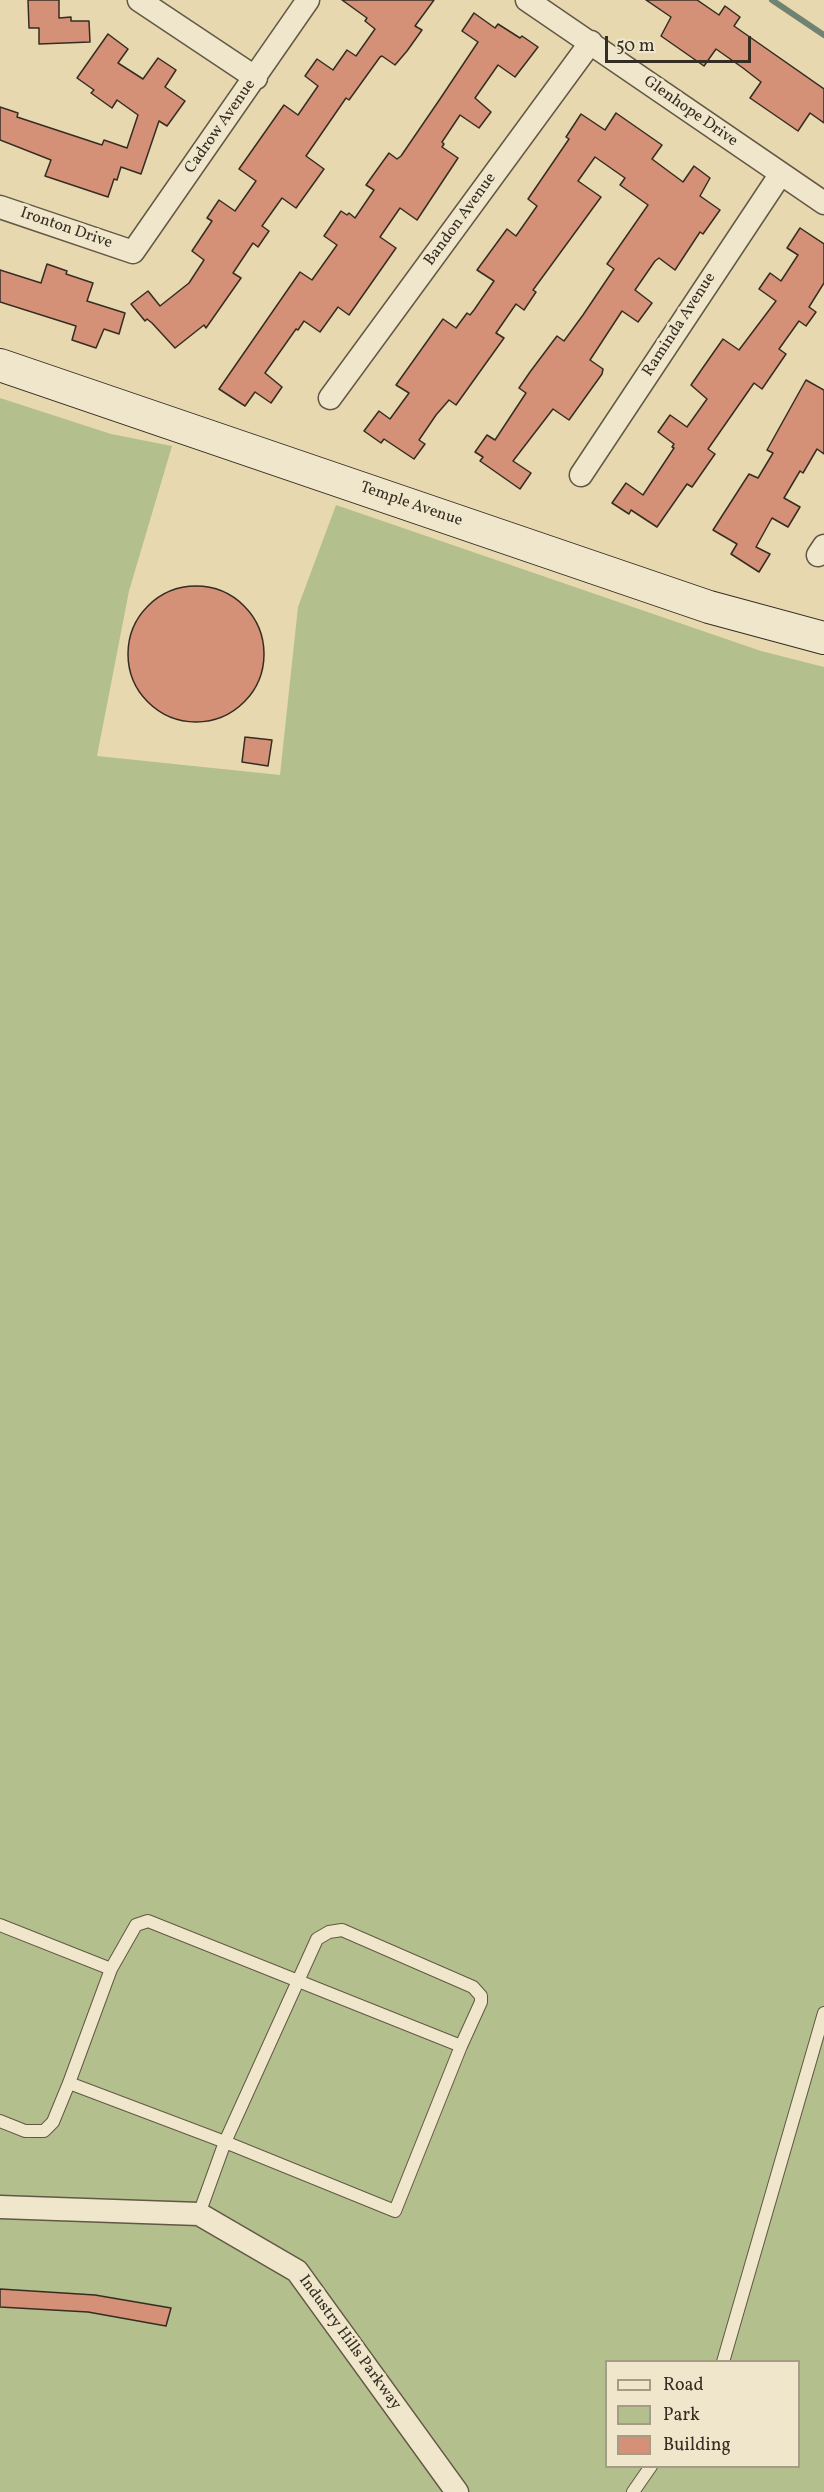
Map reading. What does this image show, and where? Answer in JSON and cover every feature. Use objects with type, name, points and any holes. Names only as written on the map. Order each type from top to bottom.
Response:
[{"type":"main road","name":"Temple Avenue","points":[[0,365],[709,607],[824,638]]},
{"type":"street","points":[[139,0],[256,78]]},
{"type":"street","name":"Cadrow Avenue","points":[[133,252],[308,0]]},
{"type":"street","name":"Glenhope Drive","points":[[527,0],[824,203]]},
{"type":"street","name":"Bandon Avenue","points":[[330,398],[591,42]]},
{"type":"street","name":"Raminda Avenue","points":[[581,476],[780,175]]},
{"type":"street","name":"Ironton Drive","points":[[0,207],[133,252]]},
{"type":"street","name":"Industry Hills Parkway","points":[[0,2207],[199,2214],[297,2271],[457,2492]]},
{"type":"lane","points":[[0,2121],[25,2131],[44,2131],[54,2122],[111,1969],[136,1925],[148,1921],[461,2046]]},
{"type":"lane","points":[[0,1925],[111,1969]]},
{"type":"lane","points":[[69,2083],[225,2142],[395,2211],[481,2002],[481,1996],[473,1987],[342,1930],[329,1932],[317,1939],[225,2142],[199,2214]]},
{"type":"lane","points":[[723,2360],[824,2013]]},
{"type":"lane","points":[[633,2492],[650,2468]]},
{"type":"green space","points":[[0,398],[111,434],[172,446],[129,591],[97,756],[280,775],[298,607],[336,505],[761,651],[824,667],[824,2492],[0,2492]]},
{"type":"building","points":[[28,0],[59,0],[59,18],[71,17],[71,21],[89,21],[90,42],[39,44],[39,28],[29,28]]},
{"type":"building","points":[[342,0],[434,0],[415,26],[422,30],[407,51],[395,65],[382,56],[380,57],[349,100],[346,98],[306,156],[324,169],[296,208],[282,198],[262,226],[269,231],[258,247],[253,243],[233,273],[241,278],[206,328],[204,325],[175,348],[152,323],[147,319],[145,321],[131,304],[148,291],[160,306],[189,283],[204,260],[192,251],[212,221],[207,218],[219,200],[235,211],[256,181],[239,169],[284,105],[298,115],[318,86],[305,76],[317,59],[333,70],[347,50],[356,56],[375,29],[365,21],[367,18]]},
{"type":"building","points":[[646,0],[697,0],[719,15],[725,6],[740,17],[734,26],[824,89],[824,123],[810,113],[798,131],[750,98],[761,82],[716,49],[704,66],[661,36],[671,17]]},
{"type":"building","points":[[474,13],[495,28],[498,24],[538,47],[515,77],[498,65],[475,98],[491,112],[479,128],[460,115],[442,142],[444,144],[442,147],[458,158],[417,220],[400,208],[380,237],[396,248],[349,315],[338,307],[320,332],[304,321],[265,373],[282,387],[271,403],[255,392],[245,406],[219,389],[300,272],[312,280],[337,245],[324,236],[341,211],[355,218],[374,190],[366,185],[389,153],[397,159],[401,156],[440,99],[478,42],[462,31]]},
{"type":"building","points":[[108,34],[128,49],[118,63],[143,79],[158,58],[176,70],[165,87],[185,101],[167,126],[159,121],[141,174],[121,167],[108,197],[45,176],[51,160],[0,140],[0,107],[18,113],[17,117],[102,145],[104,140],[127,148],[138,115],[117,100],[112,108],[91,93],[94,90],[77,78]]},
{"type":"building","points":[[616,113],[662,145],[652,159],[683,182],[694,166],[710,178],[700,196],[720,210],[703,234],[700,232],[675,270],[659,258],[655,261],[635,290],[652,303],[638,322],[622,311],[590,360],[603,369],[602,374],[569,420],[553,409],[513,461],[531,473],[520,489],[480,461],[483,457],[475,452],[487,435],[495,440],[526,393],[519,388],[530,372],[557,336],[564,341],[583,315],[614,269],[607,264],[648,205],[620,185],[625,178],[595,157],[578,181],[601,197],[533,290],[536,292],[524,310],[516,304],[496,333],[504,338],[456,405],[449,400],[436,415],[419,440],[425,444],[414,459],[384,439],[381,443],[364,431],[379,411],[390,419],[409,393],[396,385],[443,319],[456,328],[467,313],[470,315],[494,281],[477,270],[507,229],[516,236],[537,206],[528,199],[569,139],[566,137],[581,114],[605,130]]},
{"type":"building","points":[[800,228],[824,244],[824,283],[809,307],[816,312],[806,326],[799,321],[779,349],[786,354],[762,389],[754,383],[708,449],[715,454],[692,487],[687,484],[657,527],[631,510],[629,514],[612,503],[626,483],[643,495],[674,448],[672,447],[674,444],[658,432],[670,415],[687,427],[707,399],[691,385],[723,339],[739,350],[776,301],[759,289],[770,273],[781,281],[798,255],[787,248]]},
{"type":"building","points":[[47,264],[67,271],[66,274],[93,283],[87,301],[125,313],[119,334],[104,329],[96,348],[72,340],[76,326],[0,302],[0,270],[41,283]]},
{"type":"building","points":[[806,380],[824,390],[824,454],[817,449],[803,473],[800,471],[784,498],[800,507],[788,527],[772,518],[756,547],[770,554],[759,572],[731,554],[737,544],[713,530],[749,474],[758,478],[773,453],[767,450]]},
{"type":"building","points":[[196,586],[222,592],[244,606],[258,628],[264,654],[258,680],[244,702],[222,716],[196,722],[170,716],[148,702],[134,680],[128,654],[134,628],[148,606],[170,592]]},
{"type":"building","points":[[245,737],[272,740],[268,766],[242,762]]},
{"type":"building","points":[[0,2289],[95,2295],[171,2308],[166,2326],[88,2312],[0,2307]]},
{"type":"waterway","points":[[772,0],[824,35]]}]
